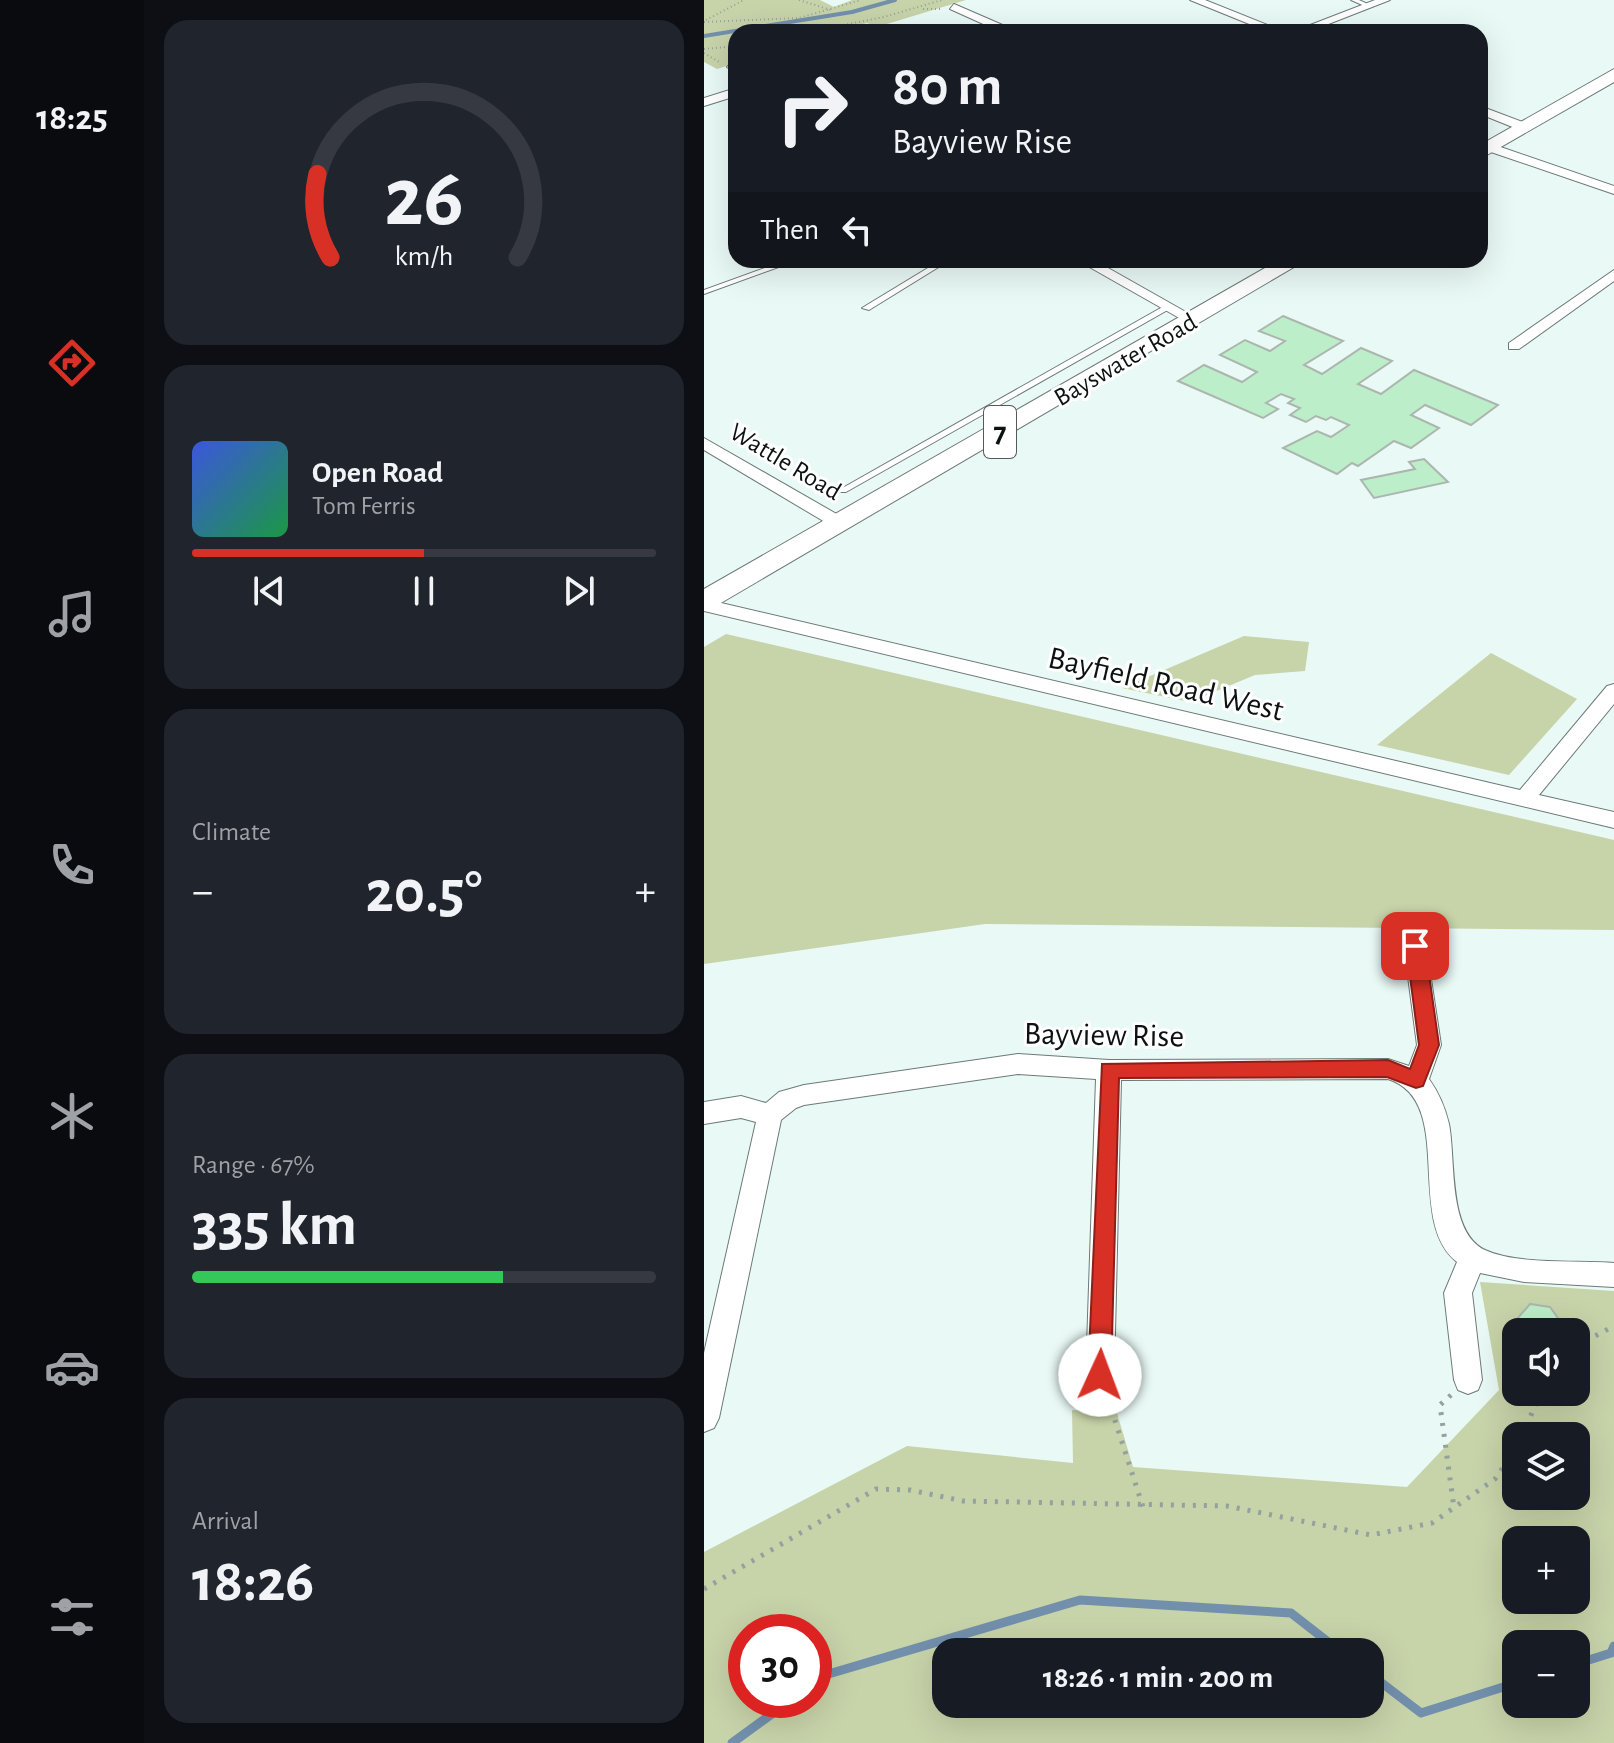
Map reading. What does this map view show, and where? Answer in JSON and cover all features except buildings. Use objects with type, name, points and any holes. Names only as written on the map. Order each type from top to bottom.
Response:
[{"type":"main road","points":[[1488,148],[1614,74]]},
{"type":"main road","name":"Bayswater Road","points":[[704,603],[1281,268]]},
{"type":"street","points":[[1195,0],[1258,24]]},
{"type":"street","points":[[1320,24],[1385,0]]},
{"type":"street","points":[[954,7],[992,24]]},
{"type":"street","points":[[704,102],[728,94]]},
{"type":"street","points":[[1488,113],[1524,127]]},
{"type":"street","points":[[1488,151],[1614,190]]},
{"type":"street","points":[[1098,268],[1193,320]]},
{"type":"street","points":[[1514,346],[1614,274]]},
{"type":"street","name":"Wattle Road","points":[[704,443],[841,524]]},
{"type":"street","name":"Bayfield Road West","points":[[704,603],[1614,820]]},
{"type":"street","points":[[1525,798],[1614,691]]},
{"type":"street","points":[[1415,946],[1429,1045],[1416,1080],[1434,1107],[1448,1223],[1459,1248],[1472,1259],[1497,1265],[1614,1275]]},
{"type":"street","name":"Bayview Rise","points":[[770,1115],[788,1099],[1018,1064],[1109,1070],[1388,1069],[1416,1080]]},
{"type":"street","points":[[1100,1375],[1109,1070]]},
{"type":"street","points":[[704,1113],[741,1107],[770,1115],[704,1418]]},
{"type":"street","points":[[1468,1380],[1458,1293],[1472,1259]]},
{"type":"lane","points":[[1354,0],[1369,6]]},
{"type":"lane","points":[[704,292],[772,268]]},
{"type":"lane","points":[[866,308],[933,268]]},
{"type":"lane","points":[[843,490],[1169,307]]},
{"type":"path","points":[[704,22],[744,0]]},
{"type":"path","points":[[799,0],[833,10]]},
{"type":"path","points":[[704,22],[787,19],[833,10],[861,0]]},
{"type":"path","points":[[846,24],[917,9],[942,0]]},
{"type":"path","points":[[917,9],[954,7]]},
{"type":"path","points":[[704,51],[728,47]]},
{"type":"path","points":[[704,51],[728,65]]},
{"type":"path","points":[[1590,1339],[1614,1326]]},
{"type":"path","points":[[1100,1375],[1143,1507]]},
{"type":"path","points":[[1454,1508],[1440,1405],[1468,1380]]},
{"type":"path","points":[[704,1589],[876,1489],[910,1490],[963,1501],[1143,1507],[1227,1506],[1371,1535],[1432,1523],[1495,1479],[1502,1469]]},
{"type":"green space","points":[[704,0],[820,0],[834,7],[852,0],[966,0],[887,24],[728,24],[728,66],[717,69],[704,62]]},
{"type":"green space","points":[[726,634],[1614,840],[1614,930],[985,924],[704,964],[704,647]]},
{"type":"green space","points":[[1244,636],[1309,642],[1305,671],[1255,675],[1190,702],[1122,688]]},
{"type":"green space","points":[[1491,653],[1577,699],[1509,775],[1377,745]]},
{"type":"green space","points":[[1480,1282],[1614,1291],[1614,1743],[704,1743],[704,1552],[907,1446],[1073,1463],[1072,1410],[1117,1413],[1133,1467],[1407,1487],[1499,1390]]},
{"type":"waterway","points":[[778,24],[852,12],[895,0]]},
{"type":"waterway","points":[[704,36],[728,32]]},
{"type":"waterway","points":[[951,1638],[1080,1600],[1291,1613],[1323,1638]]},
{"type":"waterway","points":[[832,1673],[932,1644]]},
{"type":"waterway","points":[[1590,1660],[1611,1653],[1614,1646]]},
{"type":"waterway","points":[[1384,1685],[1421,1713],[1502,1687]]},
{"type":"waterway","points":[[732,1743],[766,1718]]},
{"type":"route","points":[[1100,1375],[1109,1070],[1388,1069],[1416,1080],[1429,1045],[1415,946]]}]
